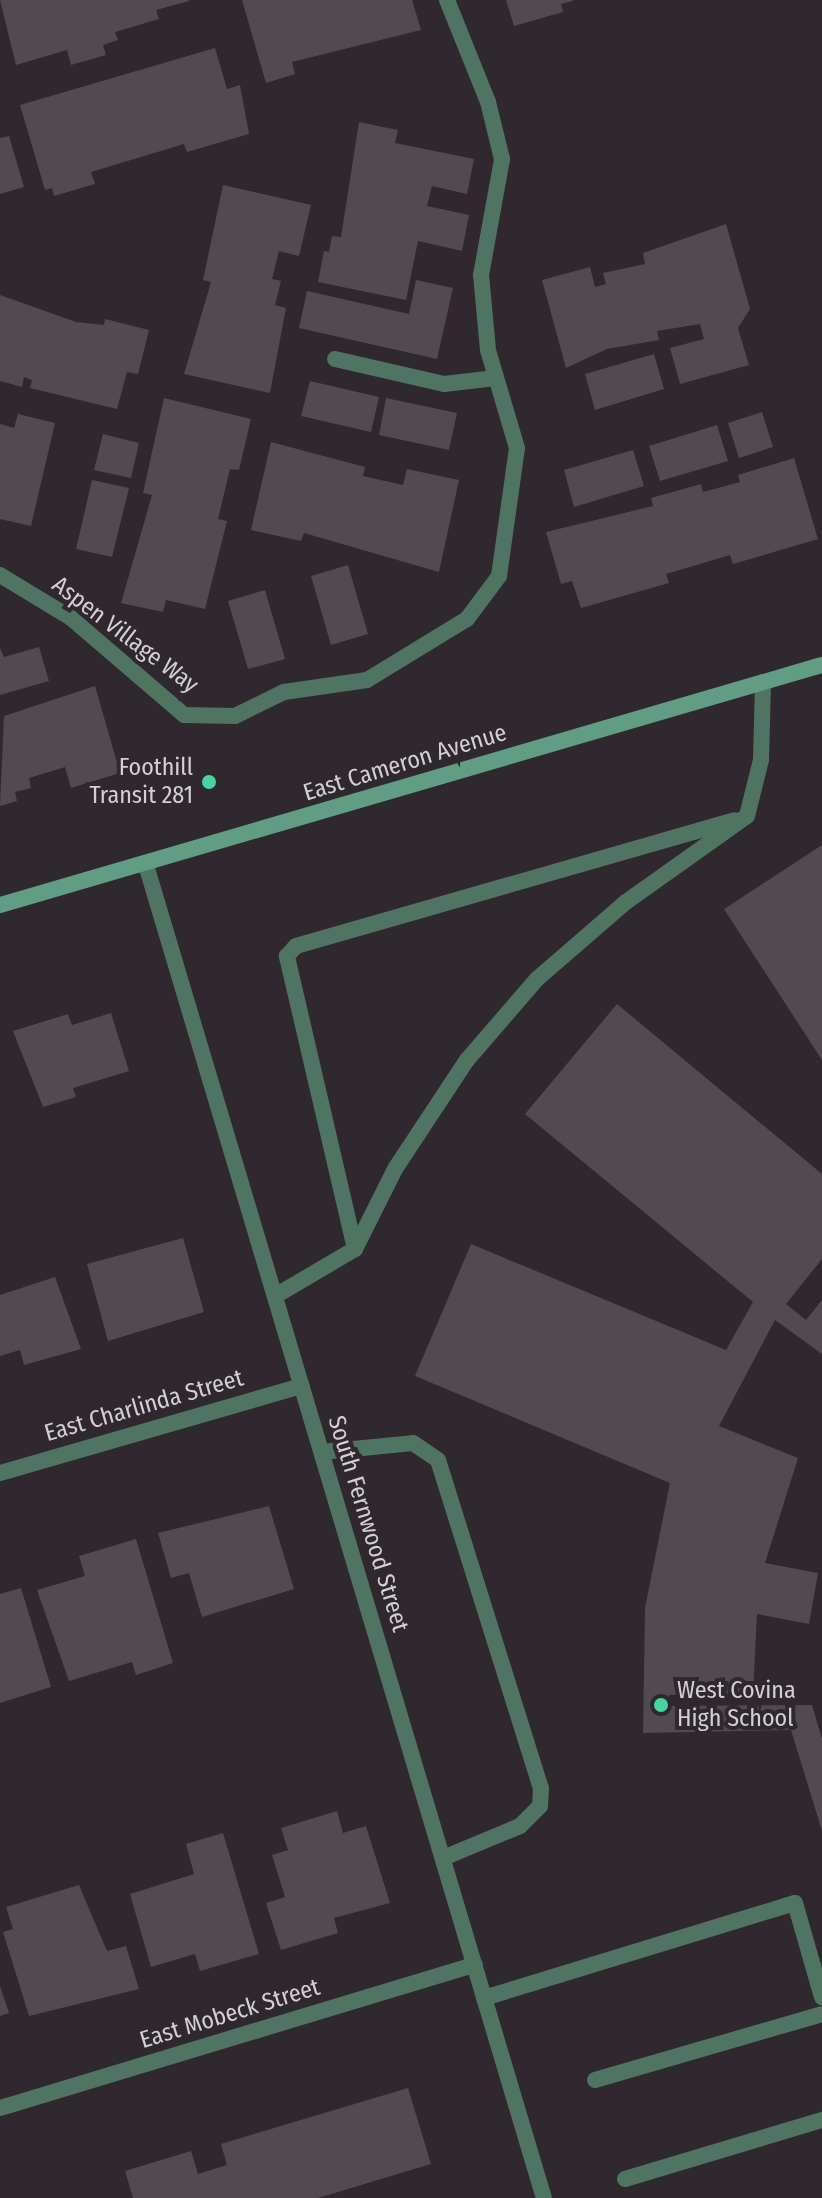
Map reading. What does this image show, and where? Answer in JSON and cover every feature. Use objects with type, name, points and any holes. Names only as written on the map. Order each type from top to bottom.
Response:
[{"type":"main road","name":"East Cameron Avenue","points":[[0,905],[146,865],[822,665]]},
{"type":"street","name":"Aspen Village Way","points":[[0,575],[71,618],[184,715],[235,716],[284,692],[367,680],[467,619],[499,576],[517,448],[496,378],[481,275],[502,159],[488,102],[447,0]]},
{"type":"street","points":[[335,359],[444,384],[496,378]]},
{"type":"street","points":[[275,1296],[355,1249],[395,1169],[467,1060],[537,979],[626,902],[747,816],[761,760],[763,682]]},
{"type":"street","points":[[355,1249],[287,956],[296,946],[747,816]]},
{"type":"street","name":"South Fernwood Street","points":[[146,865],[544,2198]]},
{"type":"street","name":"East Charlinda Street","points":[[0,1473],[302,1386]]},
{"type":"street","points":[[322,1452],[413,1443],[438,1460],[541,1788],[540,1806],[520,1826],[443,1858]]},
{"type":"street","points":[[484,1998],[795,1903],[822,1997]]},
{"type":"street","name":"East Mobeck Street","points":[[0,2108],[475,1965]]},
{"type":"street","points":[[595,2080],[822,2014]]},
{"type":"street","points":[[625,2179],[822,2120]]},
{"type":"building","points":[[0,0],[189,1],[156,10],[159,19],[115,32],[118,40],[103,45],[106,55],[71,65],[67,50],[16,65]]},
{"type":"building","points":[[242,0],[412,0],[421,30],[292,62],[295,74],[266,83]]},
{"type":"building","points":[[506,0],[573,1],[561,4],[563,12],[514,26]]},
{"type":"building","points":[[215,48],[227,89],[240,85],[249,134],[187,152],[184,144],[91,172],[95,184],[54,196],[52,188],[45,190],[20,105]]},
{"type":"building","points":[[359,122],[398,130],[395,143],[474,159],[467,194],[432,186],[427,206],[469,215],[462,251],[418,241],[406,300],[318,282],[324,251],[329,252],[332,236],[341,237]]},
{"type":"building","points":[[9,136],[24,187],[0,194],[0,138]]},
{"type":"building","points":[[223,185],[311,205],[299,256],[279,251],[272,279],[281,281],[275,305],[286,308],[270,393],[184,374],[211,282],[203,280]]},
{"type":"building","points":[[726,224],[750,309],[738,328],[749,365],[680,384],[670,348],[704,339],[700,324],[657,331],[659,340],[607,349],[566,368],[542,280],[590,267],[595,287],[606,284],[603,273],[645,264],[643,253]]},
{"type":"building","points":[[416,280],[453,288],[437,359],[299,328],[307,291],[409,314]]},
{"type":"building","points":[[0,295],[76,322],[104,325],[105,319],[149,330],[138,374],[127,372],[117,409],[30,388],[32,380],[24,377],[22,387],[0,381]]},
{"type":"building","points":[[654,354],[664,389],[595,410],[585,374]]},
{"type":"building","points":[[310,381],[379,397],[371,432],[301,416]]},
{"type":"building","points":[[164,398],[251,419],[239,470],[230,469],[218,519],[227,521],[205,609],[166,600],[163,612],[121,603],[152,495],[143,493]]},
{"type":"building","points":[[386,398],[457,413],[449,450],[379,435]]},
{"type":"building","points":[[762,412],[773,447],[739,458],[728,423]]},
{"type":"building","points":[[18,414],[55,423],[31,526],[0,519],[0,424],[14,428]]},
{"type":"building","points":[[717,425],[728,461],[660,481],[649,446]]},
{"type":"building","points":[[103,434],[139,443],[131,478],[94,470]]},
{"type":"building","points":[[271,442],[365,467],[363,476],[403,485],[407,469],[459,480],[439,572],[304,533],[301,541],[251,530]]},
{"type":"building","points":[[633,450],[644,486],[574,507],[564,470]]},
{"type":"building","points":[[794,458],[818,539],[733,564],[730,555],[666,574],[669,583],[581,608],[572,581],[561,584],[546,532],[653,506],[651,498],[701,484],[703,492],[740,482],[738,475]]},
{"type":"building","points":[[92,480],[129,488],[112,557],[76,549]]},
{"type":"building","points":[[348,565],[368,634],[331,645],[311,576]]},
{"type":"building","points":[[265,590],[285,659],[248,669],[228,601]]},
{"type":"building","points":[[39,647],[49,681],[0,695],[0,648],[4,657]]},
{"type":"building","points":[[95,686],[120,773],[71,788],[65,767],[29,778],[31,788],[15,792],[17,801],[0,806],[4,716]]},
{"type":"building","points":[[822,845],[822,1060],[724,909]]},
{"type":"building","points":[[617,1004],[822,1174],[822,1259],[786,1304],[806,1320],[822,1300],[822,1354],[775,1320],[719,1426],[798,1458],[765,1563],[818,1573],[809,1624],[757,1614],[753,1694],[669,1695],[669,1706],[812,1705],[822,1739],[822,1831],[791,1730],[643,1733],[645,1608],[670,1483],[415,1376],[471,1244],[726,1350],[753,1302],[525,1114]]},
{"type":"building","points":[[111,1013],[129,1071],[73,1088],[76,1097],[43,1107],[13,1031],[68,1014],[72,1025]]},
{"type":"building","points":[[183,1238],[204,1312],[108,1341],[87,1264]]},
{"type":"building","points":[[55,1277],[81,1349],[24,1365],[20,1350],[0,1356],[0,1295]]},
{"type":"building","points":[[269,1506],[294,1589],[202,1617],[189,1573],[171,1578],[158,1533]]},
{"type":"building","points":[[136,1539],[173,1663],[136,1675],[132,1662],[69,1681],[37,1590],[85,1576],[79,1556]]},
{"type":"building","points":[[21,1588],[51,1687],[0,1703],[0,1594]]},
{"type":"building","points":[[337,1811],[343,1833],[366,1826],[390,1903],[334,1918],[338,1933],[281,1950],[266,1903],[285,1897],[272,1855],[288,1850],[281,1828]]},
{"type":"building","points":[[223,1833],[259,1954],[200,1971],[195,1954],[151,1967],[130,1894],[194,1874],[186,1844]]},
{"type":"building","points":[[79,1885],[107,1951],[126,1946],[139,1989],[29,2016],[3,1932],[13,1929],[6,1907]]},
{"type":"building","points":[[0,1986],[9,2013],[0,2016]]},
{"type":"building","points":[[408,2088],[431,2164],[318,2198],[133,2198],[125,2171],[191,2151],[198,2174],[227,2165],[221,2144]]},
{"type":"place","name":"Foothill Transit 281","points":[[209,782]]},
{"type":"place","name":"West Covina High School","points":[[661,1705]]}]
